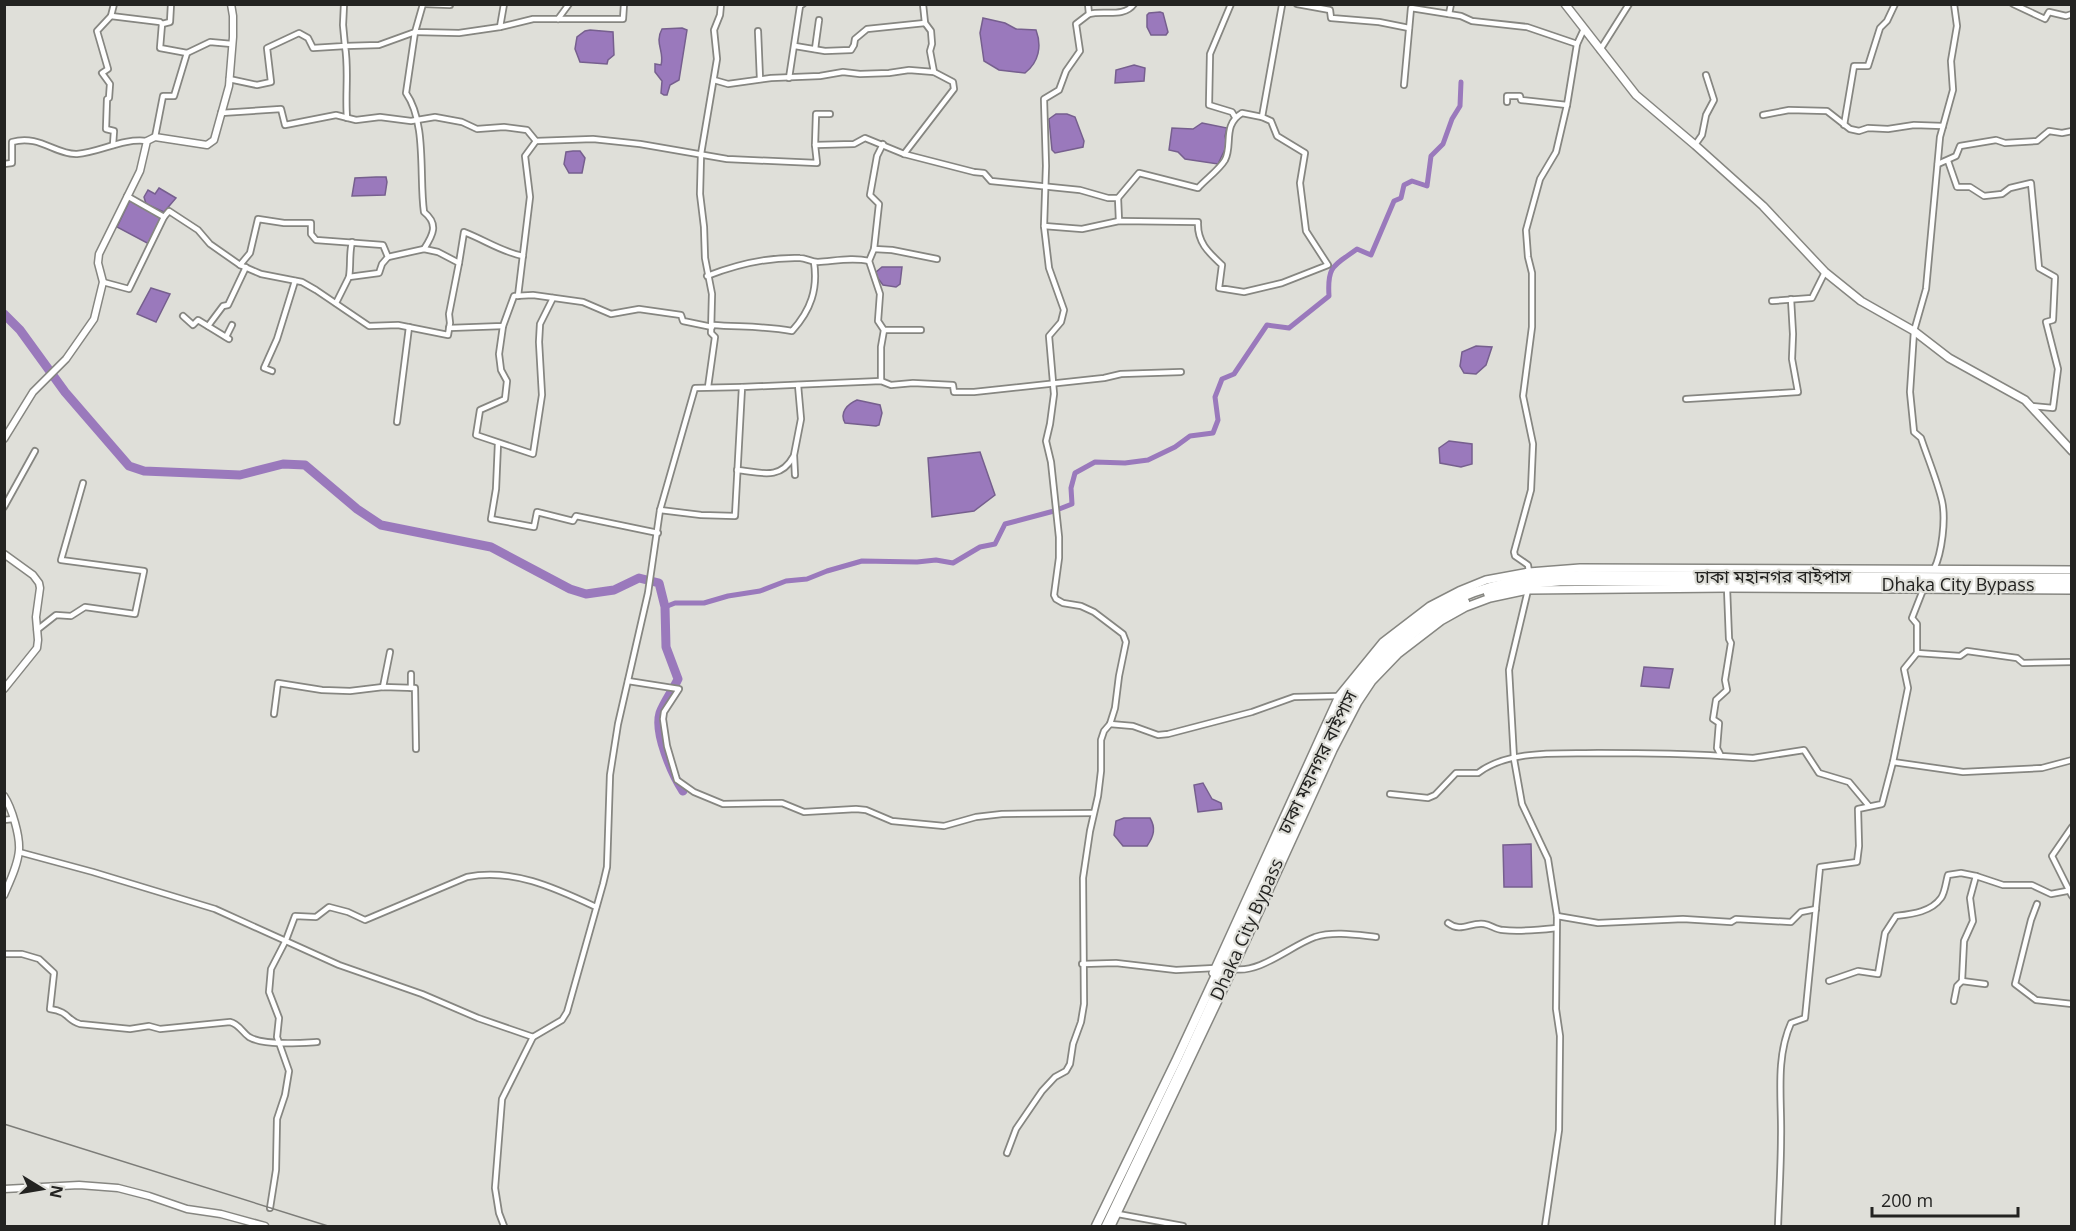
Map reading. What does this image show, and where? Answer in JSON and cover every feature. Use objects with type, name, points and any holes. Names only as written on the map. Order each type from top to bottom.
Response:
[{"type":"highway","name":"ঢাকা মহানগর বাইপাস","points":[[1096,1227],[1163,1090],[1342,706],[1368,668],[1388,645],[1411,626],[1463,597],[1528,578],[1600,575],[2072,578]]},
{"type":"highway","name":"Dhaka City Bypass","points":[[1106,1227],[1185,1061],[1329,746],[1353,700],[1368,678],[1395,649],[1437,616],[1489,593],[1528,584],[1563,581],[2072,585]]},
{"type":"main road","points":[[1565,4],[1636,95],[1763,206],[1825,272],[1861,301],[1914,331],[1949,358],[2025,400],[2072,451]]},
{"type":"main road","points":[[1091,1227],[1131,1148],[1339,696],[1383,642],[1430,606],[1486,580],[1529,572],[1580,568],[1812,571],[2072,570]]},
{"type":"main road","points":[[1111,1227],[1333,750],[1358,702],[1372,681],[1398,654],[1441,621],[1466,607],[1490,598],[1528,590],[1727,588],[2072,590]]},
{"type":"street","points":[[113,145],[114,131],[106,129],[110,84],[102,73],[108,69],[97,31],[111,15],[114,4]]},
{"type":"street","points":[[111,15],[162,24],[170,22],[171,4]]},
{"type":"street","points":[[4,164],[12,163],[12,142],[21,140],[76,154],[113,145],[147,141],[154,137],[207,145],[214,140],[226,100],[232,44],[231,4]]},
{"type":"street","points":[[344,4],[343,26],[348,66],[345,97],[347,118]]},
{"type":"street","points":[[424,249],[433,234],[434,224],[431,218],[424,213],[417,120],[414,104],[406,93],[415,32],[423,4],[450,5]]},
{"type":"street","points":[[500,27],[504,4]]},
{"type":"street","points":[[558,19],[569,4]]},
{"type":"street","points":[[229,79],[257,84],[271,82],[267,48],[299,33],[308,38],[313,48],[379,45],[415,32],[459,33],[533,19],[623,19],[624,4]]},
{"type":"street","points":[[708,387],[715,337],[711,333],[712,294],[707,276],[700,194],[701,154],[717,59],[714,30],[720,15],[721,4]]},
{"type":"street","points":[[789,78],[800,6],[803,4]]},
{"type":"street","points":[[923,4],[925,24],[931,31],[930,51],[934,72]]},
{"type":"street","points":[[1088,4],[1089,14]]},
{"type":"street","points":[[1007,1153],[1016,1129],[1042,1091],[1055,1077],[1066,1071],[1082,1022],[1084,1004],[1083,878],[1093,813],[1098,796],[1101,740],[1110,724],[1115,708],[1126,638],[1094,612],[1056,599],[1054,591],[1059,558],[1051,462],[1046,441],[1054,394],[1049,336],[1061,322],[1064,310],[1049,268],[1044,226],[1046,186],[1044,99],[1059,90],[1066,71],[1080,51],[1076,24],[1089,14],[1101,11],[1123,12],[1131,9],[1134,4]]},
{"type":"street","points":[[1231,4],[1210,54],[1209,105],[1233,112],[1235,117]]},
{"type":"street","points":[[1297,4],[1330,10],[1331,18],[1379,22],[1409,28]]},
{"type":"street","points":[[1449,14],[1451,4]]},
{"type":"street","points":[[1600,50],[1629,4]]},
{"type":"street","points":[[1844,125],[1854,66],[1868,66],[1880,28],[1887,21],[1895,4]]},
{"type":"street","points":[[1934,569],[1941,546],[1942,502],[1921,438],[1914,432],[1910,392],[1914,331],[1926,289],[1940,137],[1953,90],[1951,62],[1957,26],[1954,4]]},
{"type":"street","points":[[2013,4],[2045,19],[2049,12],[2066,16],[2072,14]]},
{"type":"street","points":[[1262,117],[1283,5]]},
{"type":"street","points":[[1404,85],[1411,6],[1461,16],[1473,21],[1527,27],[1577,44]]},
{"type":"street","points":[[815,49],[819,20]]},
{"type":"street","points":[[162,24],[160,48],[187,53],[210,42],[232,44]]},
{"type":"street","points":[[795,46],[825,51],[851,50],[855,39],[867,29],[925,24]]},
{"type":"street","points":[[1529,572],[1528,565],[1515,556],[1514,552],[1531,490],[1532,478],[1533,444],[1524,396],[1532,327],[1532,273],[1526,230],[1540,179],[1556,152],[1567,105],[1577,44],[1584,28]]},
{"type":"street","points":[[758,30],[760,80]]},
{"type":"street","points":[[154,137],[163,96],[174,96],[187,53]]},
{"type":"street","points":[[714,80],[728,84],[843,72],[860,74],[909,70],[934,72],[953,82],[954,89],[904,154]]},
{"type":"street","points":[[1695,145],[1702,135],[1706,115],[1714,100],[1706,75]]},
{"type":"street","points":[[1507,102],[1507,96],[1520,96],[1521,100],[1567,105]]},
{"type":"street","points":[[221,113],[281,109],[285,125],[336,115],[356,120],[380,117],[417,120],[435,117],[462,122],[477,129],[504,127],[527,130],[536,141]]},
{"type":"street","points":[[1763,115],[1789,110],[1827,111],[1844,125],[1859,131],[1875,127],[1888,129],[1914,125],[1943,126]]},
{"type":"street","points":[[1044,226],[1082,230],[1119,221],[1198,222],[1198,235],[1207,251],[1222,265],[1219,288],[1244,292],[1282,283],[1328,265],[1306,231],[1300,183],[1305,153],[1277,136],[1271,121],[1262,117],[1242,113],[1235,117],[1227,138],[1229,144],[1224,160],[1198,188],[1139,173],[1118,198],[1119,221]]},
{"type":"street","points":[[536,141],[593,139],[640,144],[727,159],[817,163],[816,114],[830,114]]},
{"type":"street","points":[[1938,164],[1956,156],[1960,146],[1996,140],[2005,143],[2037,141],[2049,131],[2062,133],[2072,131]]},
{"type":"street","points":[[815,146],[854,144],[865,138],[904,154],[984,173],[990,181],[1080,190],[1108,198],[1118,198]]},
{"type":"street","points":[[5,435],[38,386],[62,365],[94,319],[103,282],[98,263],[99,254],[140,171],[147,141]]},
{"type":"street","points":[[518,296],[530,197],[525,156],[536,141]]},
{"type":"street","points":[[881,381],[881,347],[884,330],[878,321],[880,294],[869,261],[874,249],[879,204],[870,195],[878,156],[883,144]]},
{"type":"street","points":[[1948,161],[1957,187],[1970,187],[1984,196],[2002,194],[2010,188],[2031,183],[2039,268],[2055,277],[2053,320],[2046,322],[2058,369],[2053,408],[2031,406]]},
{"type":"street","points":[[127,195],[164,217]]},
{"type":"street","points":[[103,282],[129,289],[169,211],[198,230],[210,244],[240,265],[261,274],[295,281],[316,290],[369,326],[398,325],[448,335],[449,314],[464,232],[485,240],[507,253],[524,256]]},
{"type":"street","points":[[240,265],[250,253],[258,219],[284,223],[311,223],[311,234],[316,240],[383,244],[388,257]]},
{"type":"street","points":[[336,303],[349,277],[352,242]]},
{"type":"street","points":[[349,277],[379,273],[388,257],[424,249],[438,252],[459,263]]},
{"type":"street","points":[[874,249],[938,259]]},
{"type":"street","points":[[707,276],[736,264],[765,259],[802,258],[814,262],[859,258],[869,261]]},
{"type":"street","points":[[553,298],[540,324],[543,395],[533,454],[476,435],[480,410],[505,399],[507,381],[501,370],[500,354],[504,326],[514,297],[533,295],[583,302],[611,314],[639,309],[681,315],[683,321],[712,326],[768,327],[792,331],[812,303],[816,276],[814,262]]},
{"type":"street","points":[[208,326],[222,306],[228,305],[246,267]]},
{"type":"street","points":[[1772,301],[1812,298],[1825,272]]},
{"type":"street","points":[[272,371],[264,368],[277,339],[295,281]]},
{"type":"street","points":[[1686,399],[1798,392],[1792,359],[1794,334],[1791,299]]},
{"type":"street","points":[[183,316],[193,325],[198,320],[227,338],[232,325]]},
{"type":"street","points":[[449,328],[504,326]]},
{"type":"street","points":[[397,422],[409,327]]},
{"type":"street","points":[[884,330],[921,330]]},
{"type":"street","points":[[504,1227],[495,1188],[502,1099],[533,1037],[562,1020],[567,1012],[607,867],[610,775],[618,724],[648,593],[660,510],[695,388],[798,386],[881,381],[891,385],[952,385],[954,392],[974,392],[1104,378],[1121,374],[1181,372]]},
{"type":"street","points":[[795,475],[794,455],[801,420],[798,386]]},
{"type":"street","points":[[660,510],[735,516],[742,387]]},
{"type":"street","points":[[498,443],[496,489],[491,519],[534,527],[537,512],[573,521],[576,516],[658,533]]},
{"type":"street","points":[[4,507],[35,451]]},
{"type":"street","points":[[737,470],[774,474],[788,465],[794,455]]},
{"type":"street","points":[[37,630],[56,615],[70,616],[85,607],[135,614],[144,571],[61,560],[83,483]]},
{"type":"street","points":[[4,554],[33,575],[40,588],[36,616],[37,648],[4,689]]},
{"type":"street","points":[[1721,756],[1717,748],[1719,723],[1713,719],[1716,700],[1727,690],[1725,680],[1731,643],[1727,588]]},
{"type":"street","points":[[1528,590],[1509,670],[1514,759],[1522,804],[1548,860],[1557,916],[1556,1009],[1560,1036],[1559,1130],[1545,1227]]},
{"type":"street","points":[[1778,1227],[1780,1076],[1791,1023],[1805,1018],[1820,867],[1841,866],[1857,862],[1858,809],[1882,804],[1908,688],[1904,669],[1917,653],[1917,624],[1912,618],[1923,590]]},
{"type":"street","points":[[1917,653],[1960,656],[1968,651],[2017,658],[2023,663],[2072,662]]},
{"type":"street","points":[[383,687],[390,652]]},
{"type":"street","points":[[411,674],[411,688]]},
{"type":"street","points":[[628,681],[679,689],[664,712],[663,719],[667,746],[677,780],[693,792],[723,804],[782,803],[804,812],[856,809],[866,810],[892,821],[944,826],[976,817],[1002,814],[1093,813]]},
{"type":"street","points":[[274,714],[278,683],[322,690],[415,688],[416,749]]},
{"type":"street","points":[[1110,724],[1133,726],[1158,735],[1168,734],[1252,712],[1294,696],[1339,696]]},
{"type":"street","points":[[1390,794],[1428,798],[1436,795],[1456,772],[1478,773],[1488,766],[1549,752],[1674,752],[1753,758],[1804,750],[1819,773],[1849,782],[1869,806]]},
{"type":"street","points":[[1893,762],[1963,772],[2042,768],[2071,761]]},
{"type":"street","points":[[4,796],[13,819],[19,852],[4,895]]},
{"type":"street","points":[[4,820],[13,819]]},
{"type":"street","points":[[1829,981],[1858,971],[1878,974],[1885,933],[1896,916],[1928,910],[1942,898],[1948,874],[1961,873],[1976,876],[2003,885],[2032,885],[2051,894],[2070,893],[2052,856],[2072,827]]},
{"type":"street","points":[[19,852],[215,909],[339,965],[533,1037]]},
{"type":"street","points":[[270,1208],[276,1170],[277,1119],[285,1095],[289,1071],[277,1037],[279,1018],[269,992],[271,969],[295,916],[316,917],[329,907],[365,920],[467,877],[477,875],[508,876],[546,884],[596,907]]},
{"type":"street","points":[[1954,1000],[1957,986],[1962,981],[1964,941],[1973,921],[1970,898],[1976,876]]},
{"type":"street","points":[[2037,904],[2015,984],[2036,999],[2072,1004]]},
{"type":"street","points":[[1557,916],[1598,923],[1683,919],[1791,922],[1801,912],[1816,909]]},
{"type":"street","points":[[1448,923],[1453,927],[1463,928],[1484,924],[1508,931],[1556,928]]},
{"type":"street","points":[[1233,969],[1255,967],[1316,937],[1337,934],[1376,937]]},
{"type":"street","points":[[4,954],[22,954],[39,958],[54,973],[50,1009],[62,1011],[74,1022],[130,1029],[149,1026],[160,1029],[230,1022],[235,1023],[250,1037],[280,1043],[317,1042]]},
{"type":"street","points":[[1082,964],[1116,963],[1176,970],[1215,968]]},
{"type":"street","points":[[1962,981],[1985,984]]},
{"type":"street","points":[[4,1189],[79,1185],[118,1188],[187,1209],[221,1214],[265,1227]]},
{"type":"street","points":[[1118,1214],[1183,1227]]},
{"type":"shaded area","points":[[1163,13],[1168,32],[1166,35],[1151,35],[1147,27],[1147,15]]},
{"type":"shaded area","points":[[983,18],[1005,23],[1016,29],[1036,30],[1039,48],[1030,69],[1025,73],[999,70],[984,61],[980,33]]},
{"type":"shaded area","points":[[662,29],[687,30],[679,80],[670,85],[667,95],[664,95],[661,93],[662,81],[655,72],[655,64],[661,65],[662,60],[660,34]]},
{"type":"shaded area","points":[[590,30],[613,32],[614,55],[607,64],[580,62],[575,49],[577,37]]},
{"type":"shaded area","points":[[1134,65],[1145,68],[1144,81],[1115,83],[1116,70]]},
{"type":"shaded area","points":[[1056,114],[1075,117],[1084,141],[1083,147],[1055,153],[1052,150],[1049,119]]},
{"type":"shaded area","points":[[1202,123],[1227,128],[1225,136],[1227,145],[1218,164],[1185,159],[1178,152],[1169,150],[1172,128],[1193,129]]},
{"type":"shaded area","points":[[580,151],[585,158],[582,173],[569,173],[564,164],[566,152]]},
{"type":"shaded area","points":[[386,177],[385,195],[352,196],[355,178]]},
{"type":"shaded area","points":[[159,188],[176,198],[164,212],[146,204],[144,197],[148,190],[155,194]]},
{"type":"shaded area","points":[[130,200],[161,218],[149,244],[117,227]]},
{"type":"shaded area","points":[[882,267],[902,267],[900,284],[896,287],[883,285],[876,272]]},
{"type":"shaded area","points":[[151,288],[170,294],[156,322],[137,314]]},
{"type":"shaded area","points":[[1476,346],[1492,347],[1486,365],[1476,374],[1464,373],[1460,366],[1462,352]]},
{"type":"shaded area","points":[[857,400],[880,405],[882,413],[879,425],[845,423],[843,415],[845,409]]},
{"type":"shaded area","points":[[1449,441],[1472,444],[1472,464],[1461,467],[1440,463],[1439,448]]},
{"type":"shaded area","points":[[980,452],[995,495],[974,511],[932,517],[928,458]]},
{"type":"shaded area","points":[[1644,667],[1673,669],[1669,688],[1641,686]]},
{"type":"shaded area","points":[[1203,783],[1212,799],[1221,803],[1222,809],[1198,812],[1194,785]]},
{"type":"shaded area","points":[[1124,818],[1150,818],[1153,832],[1147,846],[1123,846],[1114,835],[1116,821]]},
{"type":"shaded area","points":[[1531,844],[1532,887],[1504,887],[1503,845]]},
{"type":"waterway","points":[[665,607],[675,603],[704,603],[728,596],[760,591],[786,581],[807,579],[862,561],[936,560],[953,563],[980,547],[995,544],[1005,524],[1072,504],[1071,488],[1075,473],[1095,462],[1125,463],[1148,460],[1175,447],[1190,436],[1213,433],[1218,420],[1215,397],[1222,379],[1234,374],[1267,325],[1289,328],[1329,296],[1329,278],[1334,267],[1357,249],[1371,255],[1394,201],[1401,198],[1404,185],[1412,181],[1427,186],[1431,156],[1443,144],[1452,119],[1460,106],[1461,82]]},
{"type":"waterway","points":[[4,314],[20,330],[65,392],[129,466],[144,471],[240,475],[283,464],[305,465],[357,509],[381,525],[491,547],[570,589],[586,594],[614,590],[639,578],[659,583],[665,607],[666,647],[678,679],[660,713],[660,731],[669,764],[683,791]]},
{"type":"waterway","points":[[659,583],[665,607],[666,647],[678,679],[660,713],[660,731],[669,764],[683,791]]},
{"type":"railway","points":[[4,1124],[328,1226]]}]
